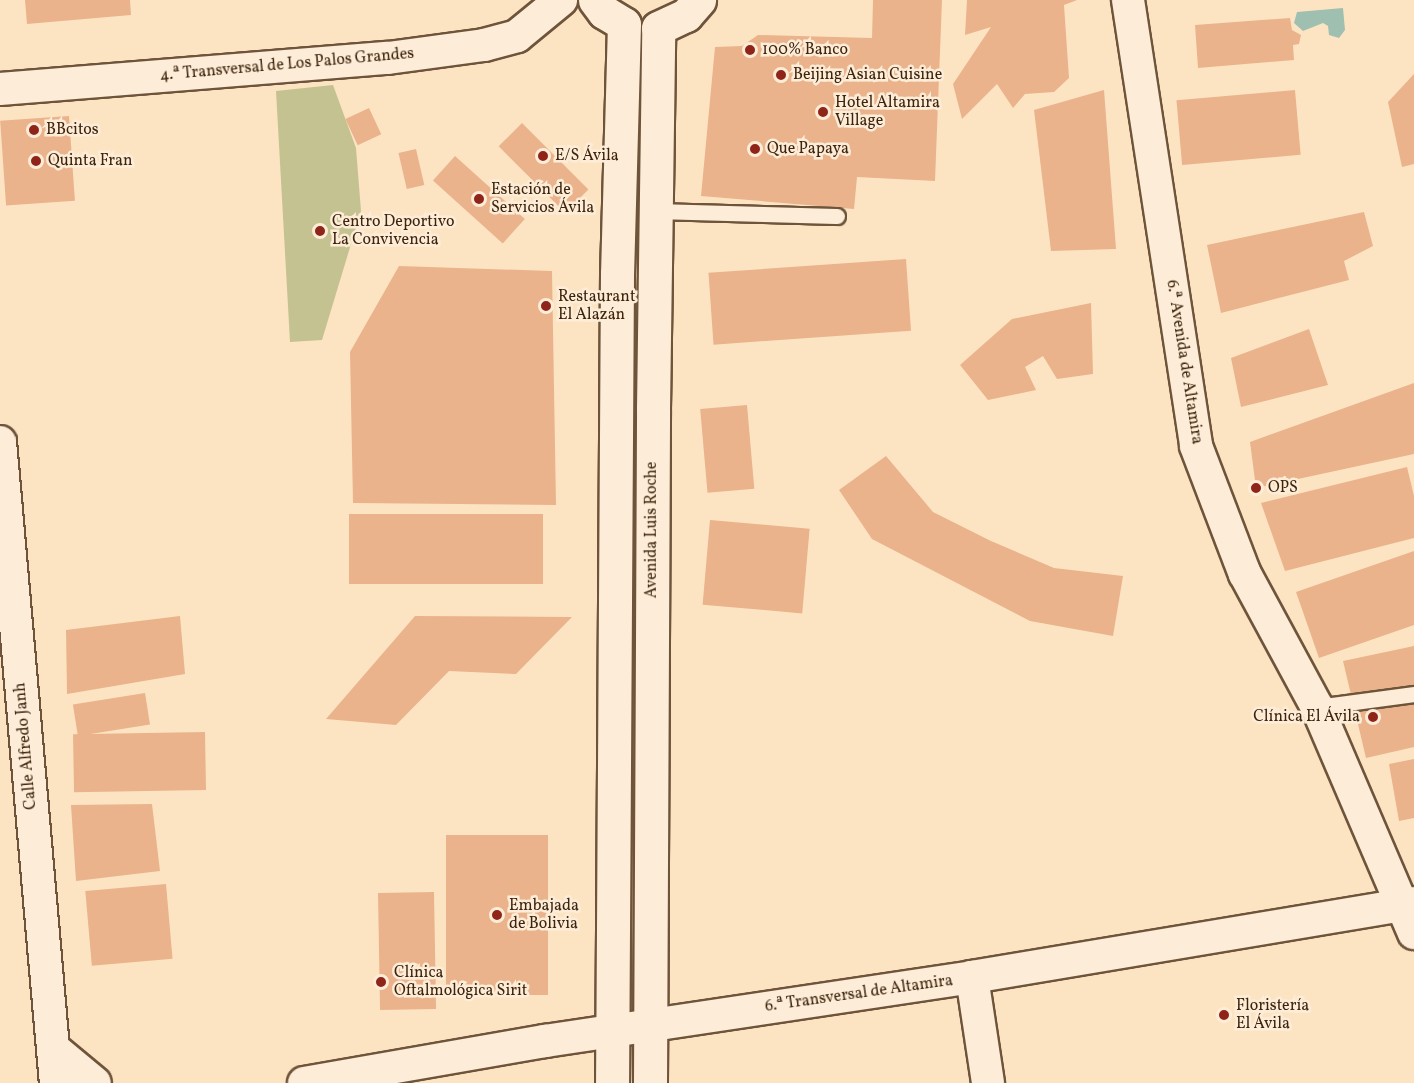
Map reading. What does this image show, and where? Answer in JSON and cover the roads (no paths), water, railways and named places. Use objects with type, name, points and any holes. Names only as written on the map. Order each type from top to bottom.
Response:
[{"type":"main road","points":[[595,0],[604,12],[624,24],[617,298],[612,1083]]},
{"type":"main road","name":"Avenida Luis Roche","points":[[650,1083],[654,211],[658,28],[686,15],[699,0]]},
{"type":"street","name":"4.ª Transversal de Los Palos Grandes","points":[[0,89],[388,58],[484,45],[517,36],[561,0]]},
{"type":"street","name":"6.ª Avenida de Altamira","points":[[1128,0],[1196,447],[1245,574],[1317,707],[1410,914]]},
{"type":"street","name":"Calle Alfredo Janh","points":[[0,442],[7,605],[56,1083]]},
{"type":"street","name":"6.ª Transversal de Altamira","points":[[304,1083],[612,1031],[1410,914]]},
{"type":"street","points":[[972,977],[988,1083]]},
{"type":"street","points":[[54,1049],[94,1083]]},
{"type":"lane","points":[[654,211],[837,216]]},
{"type":"lane","points":[[1317,707],[1414,694]]},
{"type":"place","name":"100% Banco","points":[[750,50]]},
{"type":"place","name":"Beijing Asian Cuisine","points":[[781,75]]},
{"type":"place","name":"Hotel Altamira Village","points":[[823,112]]},
{"type":"place","name":"BBcitos","points":[[34,130]]},
{"type":"place","name":"Que Papaya","points":[[755,149]]},
{"type":"place","name":"E/S Ávila","points":[[543,156]]},
{"type":"place","name":"Quinta Fran","points":[[36,161]]},
{"type":"place","name":"Estación de Servicios Ávila","points":[[479,199]]},
{"type":"place","name":"Centro Deportivo La Convivencia","points":[[320,231]]},
{"type":"place","name":"Restaurant El Alazán","points":[[546,306]]},
{"type":"place","name":"OPS","points":[[1256,488]]},
{"type":"place","name":"Clínica El Ávila","points":[[1373,717]]},
{"type":"place","name":"Embajada de Bolivia","points":[[497,915]]},
{"type":"place","name":"Clínica Oftalmológica Sirit","points":[[381,982]]},
{"type":"place","name":"Floristería El Ávila","points":[[1224,1015]]}]
